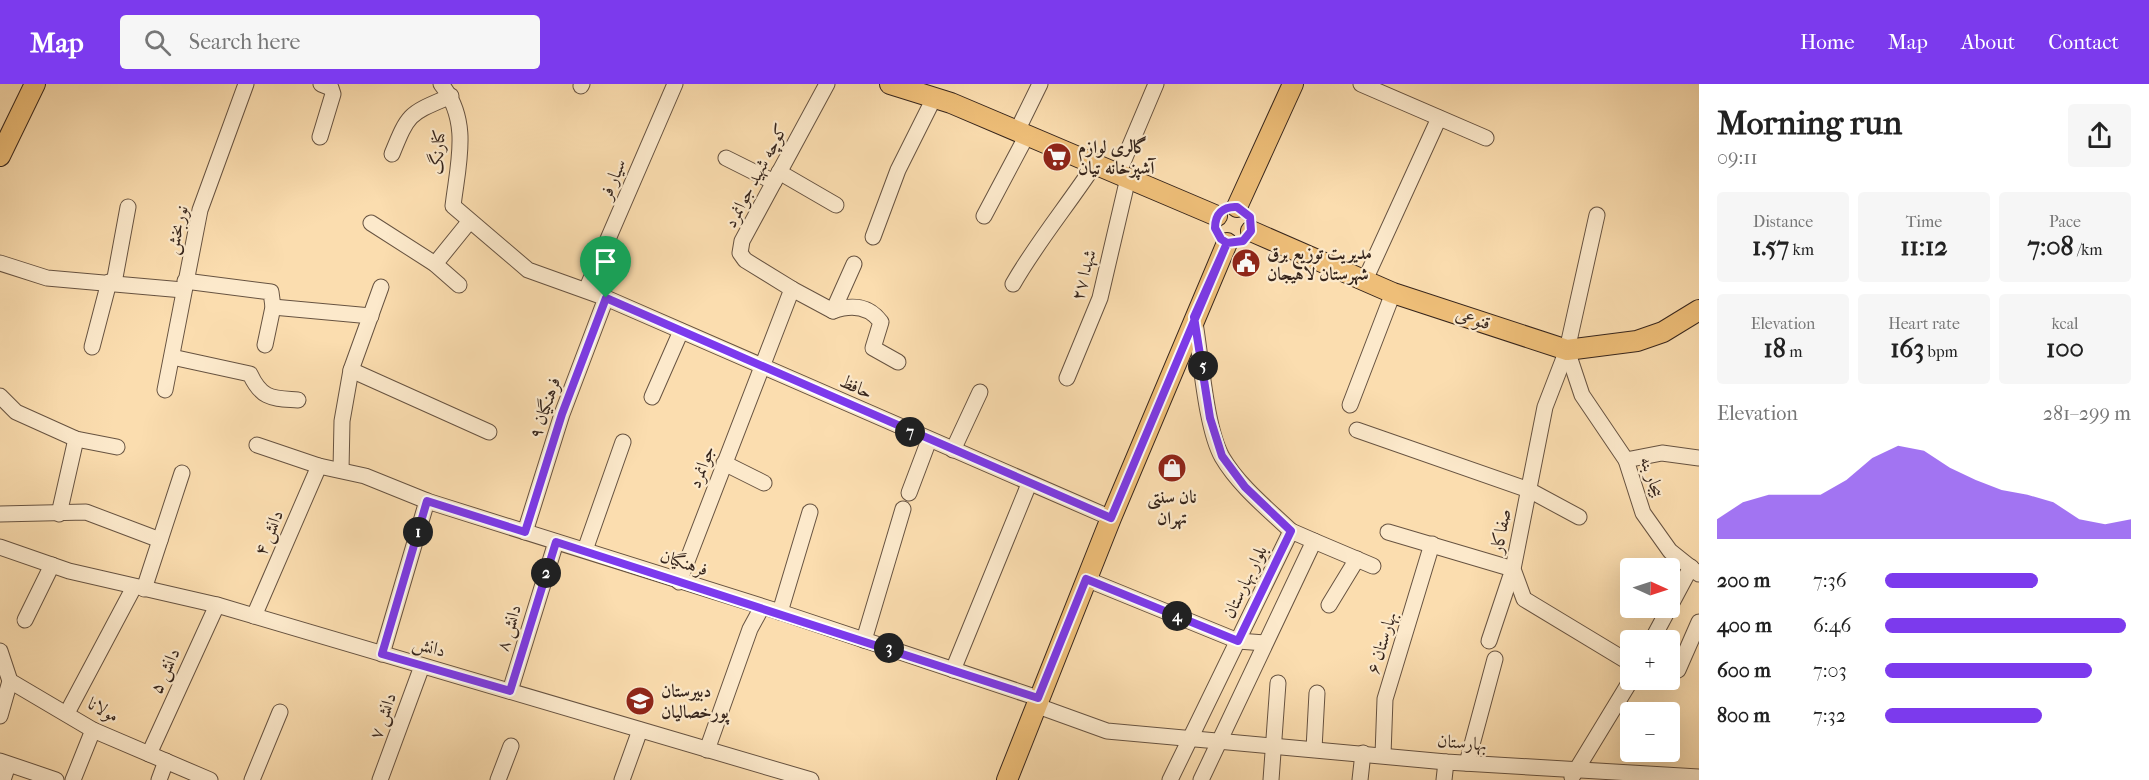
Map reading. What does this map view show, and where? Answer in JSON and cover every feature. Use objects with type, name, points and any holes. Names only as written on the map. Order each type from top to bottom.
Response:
[{"type":"main road","points":[[0,156],[35,84]]},
{"type":"main road","points":[[890,84],[930,92],[1217,216]]},
{"type":"main road","points":[[1237,207],[1293,84]]},
{"type":"main road","points":[[1237,207],[1250,217],[1251,231],[1243,241],[1227,243],[1221,239],[1215,228],[1217,216],[1226,208],[1237,207]]},
{"type":"main road","name":"قنوعی","points":[[1251,231],[1393,293],[1567,350],[1636,341],[1663,332],[1699,310]]},
{"type":"main road","points":[[1006,780],[1111,518],[1227,243]]},
{"type":"street","name":"نوربخش","points":[[165,390],[200,210],[246,84]]},
{"type":"street","points":[[320,137],[333,94],[331,88],[321,84]]},
{"type":"street","name":"سیار فر","points":[[586,290],[675,84]]},
{"type":"street","name":"کوچه شهید جوانمرد","points":[[792,289],[745,261],[740,253],[742,241],[827,84]]},
{"type":"street","points":[[984,216],[1022,133],[1040,84]]},
{"type":"street","name":"۲۷ شهدا","points":[[1067,378],[1100,298],[1123,176],[1156,84]]},
{"type":"street","points":[[1361,84],[1486,138]]},
{"type":"street","points":[[392,154],[405,121],[446,90]]},
{"type":"street","name":"کنارنگ","points":[[446,90],[460,119],[453,206],[528,270],[586,290]]},
{"type":"street","points":[[873,237],[930,92]]},
{"type":"street","points":[[1365,279],[1439,118]]},
{"type":"street","points":[[726,158],[777,177],[836,205]]},
{"type":"street","points":[[1013,284],[1031,253],[1067,207],[1095,164]]},
{"type":"street","points":[[92,347],[111,282],[128,207]]},
{"type":"street","name":"صفاکار","points":[[1597,215],[1567,350],[1545,407],[1513,569],[1524,599],[1620,657]]},
{"type":"street","points":[[435,264],[469,222]]},
{"type":"street","points":[[371,223],[435,264],[459,285]]},
{"type":"street","points":[[0,263],[47,278],[271,292],[273,307],[265,345]]},
{"type":"street","points":[[834,311],[854,264]]},
{"type":"street","points":[[341,470],[342,421],[351,370],[381,286]]},
{"type":"street","points":[[761,366],[792,289],[834,311],[855,306],[874,313],[881,322],[873,348],[898,362]]},
{"type":"street","name":"حافظ","points":[[586,290],[1111,518]]},
{"type":"street","points":[[1350,405],[1393,293]]},
{"type":"street","name":"فرهنگیان ۹","points":[[525,532],[562,414],[606,298]]},
{"type":"street","points":[[273,307],[371,316]]},
{"type":"street","points":[[1194,317],[1210,418],[1222,456],[1245,487],[1291,531],[1373,566]]},
{"type":"street","points":[[652,397],[681,331]]},
{"type":"street","name":"بیجار بنه","points":[[1567,350],[1582,394],[1626,460],[1643,513],[1670,551],[1695,570]]},
{"type":"street","points":[[172,357],[250,374],[256,387],[267,397],[298,400]]},
{"type":"street","name":"جوانمرد","points":[[679,582],[761,366]]},
{"type":"street","points":[[351,370],[489,432]]},
{"type":"street","points":[[953,450],[980,392]]},
{"type":"street","points":[[0,396],[16,412],[76,439],[117,447]]},
{"type":"street","points":[[1357,430],[1528,490],[1579,517]]},
{"type":"street","points":[[59,514],[76,439]]},
{"type":"street","points":[[909,493],[929,440]]},
{"type":"street","points":[[585,550],[622,442]]},
{"type":"street","name":"فرهنگیان","points":[[257,445],[319,466],[365,476],[427,501],[864,640],[1037,701],[1107,731],[1192,738]]},
{"type":"street","points":[[1626,460],[1662,453],[1699,458]]},
{"type":"street","points":[[724,463],[764,483]]},
{"type":"street","name":"دانش ۴","points":[[254,616],[319,466]]},
{"type":"street","points":[[67,713],[139,588],[160,540],[182,472]]},
{"type":"street","points":[[953,670],[1029,484]]},
{"type":"street","points":[[382,654],[427,501]]},
{"type":"street","points":[[864,640],[903,509]]},
{"type":"street","points":[[0,514],[86,512],[160,540]]},
{"type":"street","points":[[780,612],[810,512]]},
{"type":"street","name":"بلوار بهارستان","points":[[1170,780],[1291,531]]},
{"type":"street","points":[[1388,532],[1513,569],[1489,641]]},
{"type":"street","points":[[1201,780],[1222,740],[1314,541]]},
{"type":"street","name":"دانش ۸","points":[[510,691],[556,542]]},
{"type":"street","name":"بهارستان ۶","points":[[1383,755],[1385,699],[1432,544]]},
{"type":"street","name":"دانش","points":[[0,547],[52,565],[139,588],[217,605],[811,780]]},
{"type":"street","points":[[1329,605],[1357,559]]},
{"type":"street","points":[[25,620],[52,565]]},
{"type":"street","points":[[1658,630],[1695,570]]},
{"type":"street","points":[[1086,579],[1238,641],[1265,643]]},
{"type":"street","name":"دانش ۵","points":[[149,753],[217,605]]},
{"type":"street","points":[[707,750],[750,629],[762,607]]},
{"type":"street","points":[[1680,665],[1699,622]]},
{"type":"street","points":[[0,651],[10,681],[0,716]]},
{"type":"street","points":[[1467,763],[1495,659]]},
{"type":"street","name":"دانش ۷","points":[[380,780],[422,666]]},
{"type":"street","name":"مولانا","points":[[10,681],[93,730],[210,780]]},
{"type":"street","points":[[1271,780],[1278,683]]},
{"type":"street","points":[[1573,776],[1625,690]]},
{"type":"street","points":[[1314,749],[1317,693]]},
{"type":"street","points":[[252,780],[280,712]]},
{"type":"street","points":[[622,780],[640,729]]},
{"type":"street","points":[[73,780],[93,730]]},
{"type":"street","name":"بهارستان","points":[[1192,738],[1467,763],[1573,776],[1699,777]]},
{"type":"street","points":[[498,780],[512,746]]},
{"type":"street","points":[[1360,780],[1363,753]]},
{"type":"street","points":[[159,780],[166,761]]},
{"type":"street","points":[[1444,780],[1446,762]]},
{"type":"street","points":[[3,780],[4,763],[56,780]]},
{"type":"place","name":"گالری لوازم آشپزخانه تیان","points":[[1057,157]]},
{"type":"place","name":"مدیریت توزیع برق شهرستان لاهیجان","points":[[1246,263]]},
{"type":"place","name":"نان سنتی تهران","points":[[1172,468]]},
{"type":"place","name":"دبیرستان پورخصالیان","points":[[640,701]]},
{"type":"route","points":[[606,298],[562,414],[525,532],[427,501],[382,654],[510,691],[556,542],[780,612],[1038,698],[1086,579],[1238,641],[1291,531],[1245,487],[1222,456],[1210,418],[1194,317],[1227,243],[1243,241],[1251,231],[1252,222],[1243,209],[1226,208],[1217,216],[1215,222],[1217,234],[1227,243],[1194,317],[1111,518],[606,298]]}]
